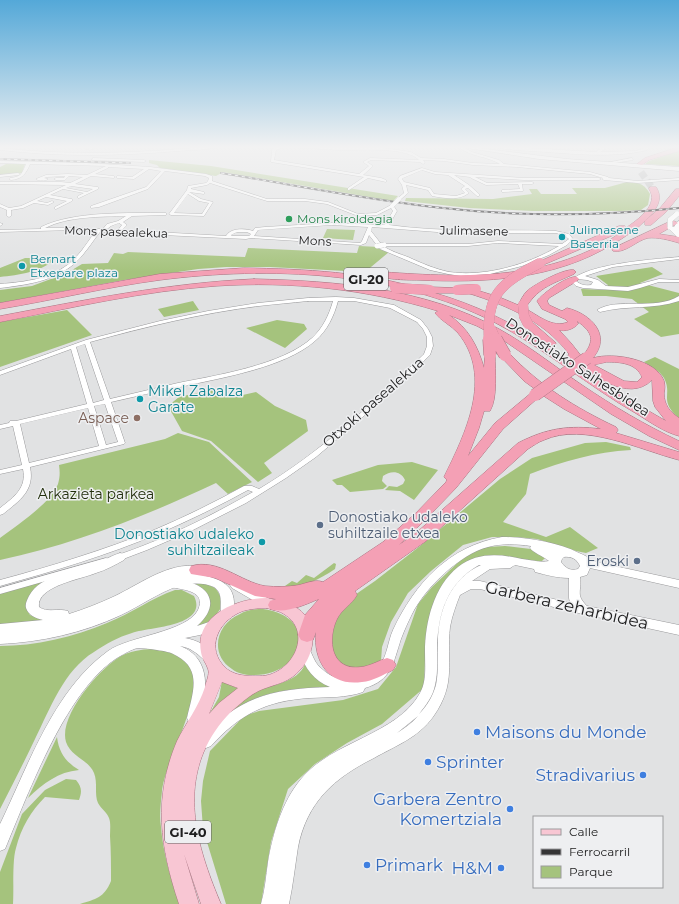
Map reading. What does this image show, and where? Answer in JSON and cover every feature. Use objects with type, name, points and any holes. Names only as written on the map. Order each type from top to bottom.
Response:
[{"type":"highway","points":[[616,249],[637,235],[646,221],[656,201],[656,193],[653,189]]},
{"type":"highway","points":[[216,272],[256,270],[332,272],[458,280],[522,275],[555,268],[585,257],[613,242],[663,210],[679,191]]},
{"type":"highway","points":[[676,220],[645,237],[616,249],[542,286],[528,295],[523,305],[524,316],[528,324],[549,341],[634,400],[679,428]]},
{"type":"highway","points":[[437,499],[451,479],[475,437],[485,413],[489,393],[490,355],[485,322],[490,305],[500,289],[522,272],[540,263],[646,221]]},
{"type":"highway","points":[[580,265],[618,244],[646,221]]},
{"type":"highway","points":[[645,237],[659,235],[679,240]]},
{"type":"highway","points":[[397,292],[476,289],[527,282],[554,275],[593,261]]},
{"type":"highway","name":"Donostiako Saihesbidea","points":[[0,306],[148,279],[216,272],[304,273],[345,276],[378,281],[447,299],[475,310],[507,326],[542,346],[625,402],[679,432]]},
{"type":"highway","points":[[332,272],[420,280],[453,286],[501,300],[539,320],[560,328],[567,327],[574,322],[569,317],[551,311],[543,305],[543,298],[552,294],[576,278]]},
{"type":"highway","name":"GI-20","points":[[0,319],[119,296],[179,287],[241,282],[281,283],[397,292],[436,307],[485,322]]},
{"type":"highway","points":[[397,292],[434,310],[453,322],[465,334],[475,352],[479,373],[480,394],[478,411],[471,433],[451,479]]},
{"type":"highway","points":[[271,604],[294,602],[310,596],[373,557],[402,534],[451,485],[499,426],[586,360],[597,344],[594,330],[581,318],[554,303],[551,297],[552,294]]},
{"type":"highway","points":[[539,320],[563,340],[586,360],[609,380],[620,384],[638,384],[643,383],[648,378],[644,370],[627,360],[608,358],[586,360],[549,341]]},
{"type":"highway","points":[[485,322],[505,355],[527,378],[567,407],[612,431],[679,456]]},
{"type":"highway","name":"Donostiako Saihesbidea","points":[[485,322],[626,419],[679,446]]},
{"type":"highway","points":[[586,360],[602,355],[617,356],[630,359],[645,366],[658,379],[660,388],[659,400],[663,411],[679,424]]},
{"type":"highway","points":[[393,557],[423,529],[451,499],[502,435],[539,397]]},
{"type":"highway","points":[[387,665],[358,675],[347,674],[336,670],[328,662],[326,657],[324,640],[328,620],[339,603],[396,560],[522,446],[543,435],[568,431],[587,431],[612,435],[660,449]]},
{"type":"highway","points":[[307,636],[311,620],[320,608],[421,537]]},
{"type":"highway","points":[[197,570],[220,573],[246,586],[271,593],[296,591],[339,579]]},
{"type":"main road","points":[[91,612],[43,616],[36,612],[32,606],[32,603],[39,592],[54,582],[94,570],[120,558]]},
{"type":"main road","points":[[0,629],[43,625],[91,612],[179,572],[197,570],[210,572],[221,576],[271,604],[291,611],[297,616],[305,628],[307,636],[305,652],[299,662],[292,670],[276,679],[258,684],[239,682],[230,679],[212,663],[208,640],[215,625],[227,614],[242,606],[271,604]]},
{"type":"main road","points":[[0,639],[42,635],[83,624],[124,608],[170,584],[184,579],[194,578],[218,584],[227,593],[227,614]]},
{"type":"main road","name":"GI-40","points":[[189,904],[175,862],[169,823],[169,804],[176,764],[191,730],[210,698],[215,678],[212,663]]},
{"type":"main road","name":"GI-40","points":[[211,904],[192,853],[185,814],[185,796],[194,757],[204,735],[215,718],[234,699],[258,684]]},
{"type":"street","points":[[0,205],[9,209],[22,207],[62,188]]},
{"type":"street","points":[[63,188],[85,192]]},
{"type":"street","points":[[48,195],[73,198],[96,188]]},
{"type":"street","points":[[134,188],[144,189]]},
{"type":"street","points":[[177,202],[186,188]]},
{"type":"street","points":[[188,191],[200,200],[211,202],[203,215],[171,214],[189,188]]},
{"type":"street","points":[[229,188],[266,200],[304,200],[328,203],[358,215],[372,215],[393,208],[399,199],[406,194],[404,188]]},
{"type":"street","points":[[425,188],[429,189],[433,195],[438,196],[463,196],[467,193],[463,189],[464,188]]},
{"type":"street","points":[[470,188],[478,195]]},
{"type":"street","points":[[503,191],[522,190],[521,188]]},
{"type":"street","points":[[110,202],[144,189]]},
{"type":"street","points":[[188,191],[203,193]]},
{"type":"street","points":[[48,195],[71,200],[56,208]]},
{"type":"street","points":[[34,202],[48,204],[52,202]]},
{"type":"street","points":[[386,226],[395,212],[393,208]]},
{"type":"street","points":[[8,216],[9,209]]},
{"type":"street","points":[[43,228],[54,222],[132,214],[166,214]]},
{"type":"street","points":[[120,222],[122,216]]},
{"type":"street","points":[[676,220],[676,228],[679,234]]},
{"type":"street","points":[[676,220],[679,237]]},
{"type":"street","points":[[0,286],[18,284],[44,278],[68,266],[102,230],[109,225],[120,222],[125,225],[120,230]]},
{"type":"street","name":"Mons","points":[[231,235],[252,234],[262,228],[305,225],[332,224],[368,228],[386,226]]},
{"type":"street","name":"Mons pasealekua","points":[[0,226],[231,235]]},
{"type":"street","name":"Mons pasealekua","points":[[0,226],[34,229],[120,230],[231,235]]},
{"type":"street","name":"Julimasene","points":[[386,226],[406,229],[562,233],[571,239],[564,245]]},
{"type":"street","points":[[361,244],[364,242],[368,228]]},
{"type":"street","points":[[368,228],[377,243],[382,248],[452,274],[479,274],[515,266],[541,258],[564,245]]},
{"type":"street","name":"Mons","points":[[231,235],[249,230],[256,238],[373,246],[468,245],[498,242],[549,246],[564,245]]},
{"type":"street","points":[[576,278],[613,266],[679,258]]},
{"type":"street","points":[[590,287],[596,284],[591,274],[592,272]]},
{"type":"street","points":[[576,278],[594,280],[610,288]]},
{"type":"street","points":[[576,278],[574,282],[579,285],[610,288],[634,288],[656,281],[678,281]]},
{"type":"street","points":[[600,310],[611,306],[644,307],[663,305],[678,300],[679,298]]},
{"type":"street","points":[[0,425],[238,372],[279,359],[301,348],[314,339],[325,327],[331,316],[336,299]]},
{"type":"street","name":"Otxoki pasealekua","points":[[0,373],[87,342],[157,324],[248,305],[292,300],[336,299],[386,305],[415,317],[430,335],[431,348],[428,355],[417,366],[342,432],[296,468],[219,514],[120,558],[0,591]]},
{"type":"street","points":[[0,472],[122,443],[87,342]]},
{"type":"street","points":[[73,347],[103,447]]},
{"type":"street","points":[[0,425],[16,423],[90,404]]},
{"type":"street","points":[[0,512],[21,495],[28,485],[26,466],[16,423]]},
{"type":"street","points":[[0,583],[72,564],[154,534],[220,504],[247,488],[252,488],[258,492]]},
{"type":"street","points":[[194,757],[218,728],[228,719],[238,712],[259,702],[282,696],[352,690],[361,688],[375,680],[387,665],[402,623],[417,596],[431,580],[458,557],[472,548],[502,540],[526,540],[544,544],[579,557],[594,565],[679,584]]},
{"type":"street","points":[[487,543],[520,545],[544,551],[549,557],[545,562],[540,564],[524,562]]},
{"type":"street","name":"Garbera zeharbidea","points":[[544,551],[556,562],[560,569],[572,574]]},
{"type":"street","points":[[269,904],[282,833],[291,809],[313,775],[340,754],[404,720],[416,709],[424,697],[432,674],[431,632],[437,609],[449,585],[464,568],[481,560],[502,558],[545,566],[556,562],[558,556],[562,554],[571,554]]},
{"type":"street","points":[[281,904],[292,846],[298,827],[306,808],[318,790],[330,777],[343,768],[370,753],[397,741],[410,732],[421,723],[436,702],[443,682],[444,632],[448,610],[456,592],[466,579],[474,572],[494,565],[505,564],[562,574],[580,573],[584,570],[584,561]]},
{"type":"street","points":[[572,574],[576,580],[574,601],[576,605],[584,609]]},
{"type":"street","points":[[0,844],[42,752],[61,715],[80,684],[107,658],[133,644],[193,623],[200,615],[204,606],[204,597],[198,590],[194,587],[183,584],[170,584]]},
{"type":"street","name":"Garbera zeharbidea","points":[[456,592],[470,585],[478,585],[679,630]]},
{"type":"street","points":[[156,637],[186,634],[215,625]]},
{"type":"street","points":[[133,644],[164,641],[183,642],[195,646],[212,663]]},
{"type":"street","points":[[133,644],[151,644],[171,647],[185,653],[194,663],[200,681],[191,730]]},
{"type":"street","points":[[305,652],[316,672],[329,681],[352,685],[375,680]]},
{"type":"green space","points":[[318,188],[349,188],[398,196],[393,201]]},
{"type":"green space","points":[[572,188],[646,188],[650,194],[648,205],[641,210],[620,211],[533,211],[469,208],[405,201],[406,198],[493,199],[532,194],[529,189],[537,189],[541,194],[577,194]]},
{"type":"green space","points":[[327,229],[355,230],[353,240],[323,238]]},
{"type":"green space","points":[[359,246],[379,247],[389,252],[365,272],[270,267],[226,267],[198,269],[124,280],[0,303],[0,290],[32,286],[67,273],[82,264],[108,263],[114,253],[123,254],[128,252],[245,257],[248,248],[357,253]]},
{"type":"green space","name":"Bernart Etxepare plaza","points":[[25,258],[56,258],[51,263],[37,270],[0,277],[0,268]]},
{"type":"green space","points":[[652,267],[663,274],[640,283],[679,293],[679,334],[661,337],[634,319],[649,312],[632,299],[606,296],[583,296],[581,289],[606,290],[608,285],[596,276]]},
{"type":"green space","points":[[193,301],[199,310],[164,317],[158,309]]},
{"type":"green space","points":[[67,310],[92,335],[0,367],[0,322]]},
{"type":"green space","points":[[277,320],[304,324],[307,329],[285,348],[246,328]]},
{"type":"green space","points":[[655,357],[679,369],[679,418],[669,407],[667,402],[667,389],[664,378],[644,362]]},
{"type":"green space","points":[[210,390],[234,397],[256,392],[275,406],[306,420],[308,431],[264,463],[272,473],[258,482],[211,441],[182,431],[168,406],[179,397]]},
{"type":"green space","name":"Arkazieta parkea","points":[[178,433],[209,442],[252,482],[228,494],[216,483],[163,507],[110,528],[56,546],[0,560],[0,538],[32,514],[54,492],[58,484],[60,474],[59,465],[165,439]]},
{"type":"green space","points":[[606,442],[630,447],[631,450],[580,458],[530,474],[526,494],[503,522],[546,537],[570,527],[598,548],[586,553],[537,539],[516,537],[492,537],[463,545],[431,571],[408,593],[391,622],[382,647],[381,661],[375,667],[344,671],[328,646],[337,612],[349,599],[420,546],[500,479],[532,458],[585,443]]},
{"type":"green space","points":[[412,462],[438,470],[414,500],[400,491],[385,490],[389,486],[397,487],[403,484],[405,480],[396,472],[383,476],[382,481],[387,486],[383,489],[350,492],[342,485],[337,485],[332,480],[378,465]]},
{"type":"green space","points":[[505,546],[539,550],[546,557],[542,561],[537,561],[497,556],[457,575],[426,633],[424,688],[382,724],[347,743],[315,764],[288,789],[271,842],[261,904],[226,904],[203,829],[201,801],[203,781],[210,751],[244,716],[259,711],[343,700],[378,689],[396,667],[418,604],[432,587],[467,554],[487,547]]},
{"type":"green space","points":[[334,563],[336,564],[335,569],[318,579],[300,586],[286,589],[285,586],[292,581],[297,583],[306,575],[314,578]]},
{"type":"green space","points":[[46,581],[27,609],[30,615],[44,621],[0,625],[0,593]]},
{"type":"green space","points":[[198,582],[215,588],[223,604],[214,617],[206,623],[191,628],[210,602],[204,590],[193,583]]},
{"type":"green space","points":[[175,590],[182,590],[194,596],[196,606],[193,614],[185,620],[175,624],[132,633],[117,639],[94,652],[74,669],[52,703],[0,809],[0,646],[13,646],[54,640],[94,628]]},
{"type":"green space","points":[[263,609],[282,615],[294,623],[299,634],[299,646],[293,657],[283,667],[269,673],[252,675],[239,673],[225,663],[220,655],[218,640],[221,632],[225,625],[240,614],[251,610]]},
{"type":"green space","points":[[156,649],[180,654],[192,671],[194,682],[193,696],[189,712],[165,778],[160,809],[160,823],[165,856],[179,904],[80,904],[99,897],[111,881],[110,820],[98,803],[96,781],[92,769],[68,747],[65,731],[68,719],[83,693],[114,661],[131,652]]},
{"type":"green space","points":[[305,664],[346,687],[299,689],[268,694],[240,706],[227,716],[247,697],[264,688],[288,680],[301,671]]},
{"type":"green space","points":[[222,681],[239,689],[206,720],[219,697]]},
{"type":"green space","points":[[57,737],[61,752],[70,764],[79,770],[64,773],[52,779],[28,798]]},
{"type":"green space","points":[[66,779],[76,780],[78,783],[81,790],[79,800],[45,797],[35,808],[27,820],[16,848],[13,904],[0,904],[0,872],[22,814],[45,790]]},
{"type":"railway","points":[[310,188],[415,205],[502,213],[590,214],[679,208]]},
{"type":"place","name":"Mons kiroldegia","points":[[289,219]]},
{"type":"place","name":"Julimasene Baserria","points":[[562,237]]},
{"type":"place","name":"Bernart Etxepare plaza","points":[[22,266]]},
{"type":"place","name":"Mikel Zabalza Garate","points":[[140,399]]},
{"type":"place","name":"Aspace","points":[[137,418]]},
{"type":"place","name":"Donostiako udaleko suhiltzaile etxea","points":[[320,525]]},
{"type":"place","name":"Donostiako udaleko suhiltzaileak","points":[[262,542]]},
{"type":"place","name":"Eroski","points":[[637,561]]},
{"type":"place","name":"Maisons du Monde","points":[[477,732]]},
{"type":"place","name":"Sprinter","points":[[428,762]]},
{"type":"place","name":"Stradivarius","points":[[643,775]]},
{"type":"place","name":"Garbera Zentro Komertziala","points":[[510,809]]},
{"type":"place","name":"Primark","points":[[367,865]]},
{"type":"place","name":"H&M","points":[[501,868]]}]
